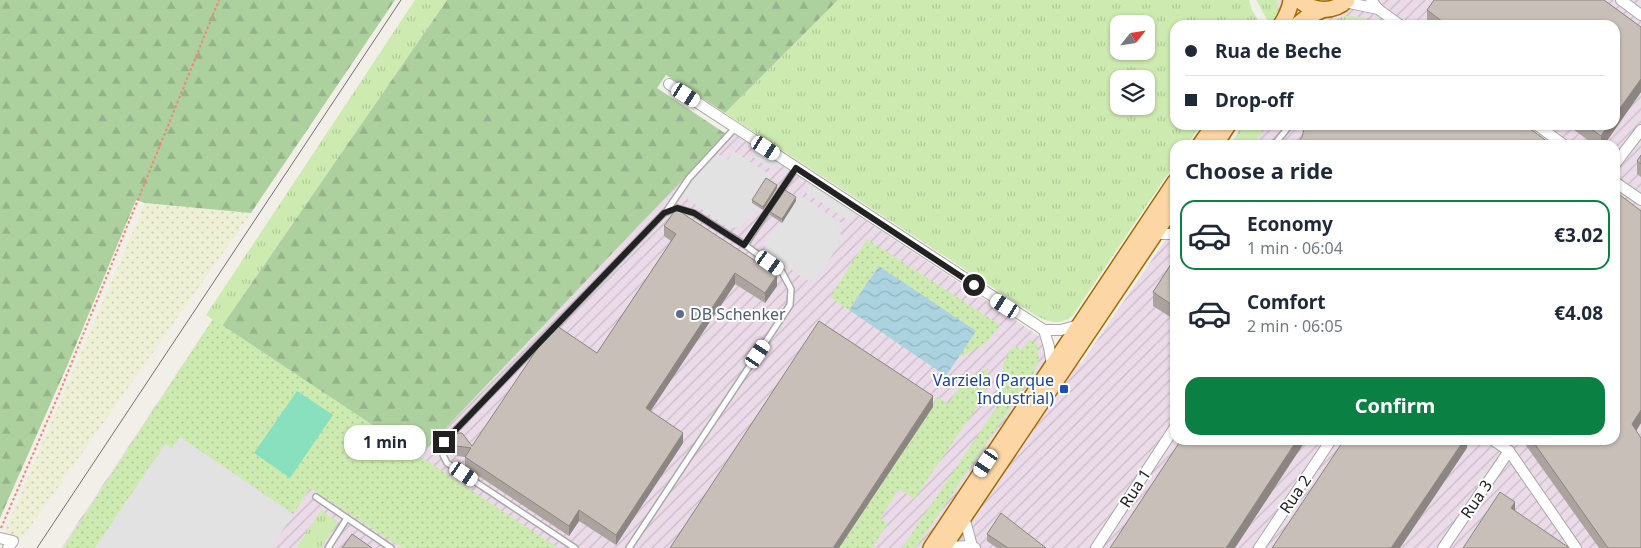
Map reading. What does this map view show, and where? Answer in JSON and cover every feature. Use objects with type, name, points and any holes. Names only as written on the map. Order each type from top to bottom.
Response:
[{"type":"main road","points":[[1284,20],[1291,0]]},
{"type":"main road","points":[[1299,0],[1312,8],[1322,10]]},
{"type":"main road","points":[[1303,20],[1322,10],[1334,8],[1346,1]]},
{"type":"main road","points":[[931,548],[1170,189]]},
{"type":"main road","points":[[943,548],[1170,212]]},
{"type":"street","points":[[1371,0],[1378,9],[1393,20]]},
{"type":"street","points":[[1620,0],[1641,14]]},
{"type":"street","points":[[1346,1],[1378,9]]},
{"type":"street","points":[[669,84],[1044,330],[1060,330],[1079,325]]},
{"type":"street","points":[[1544,130],[1557,140]]},
{"type":"street","points":[[1620,157],[1641,130]]},
{"type":"street","points":[[1620,185],[1641,200]]},
{"type":"street","points":[[1154,234],[1170,234]]},
{"type":"street","points":[[1044,330],[1052,365]]},
{"type":"street","name":"Rua 1","points":[[1096,548],[1170,435]]},
{"type":"street","name":"Rua 2","points":[[1259,548],[1328,445]]},
{"type":"street","points":[[1500,445],[1509,451],[1576,548]]},
{"type":"street","name":"Rua 3","points":[[1442,548],[1509,451]]},
{"type":"street","points":[[943,548],[973,547],[964,517]]},
{"type":"street","points":[[0,538],[13,541],[8,548]]},
{"type":"lane","points":[[575,548],[448,463],[443,455],[444,442],[666,212],[689,178],[735,128]]},
{"type":"lane","points":[[1278,140],[1286,130]]},
{"type":"lane","points":[[744,245],[796,168]]},
{"type":"lane","points":[[629,548],[790,306],[791,288],[782,272],[694,213],[677,208],[666,212]]},
{"type":"lane","points":[[316,497],[391,548]]},
{"type":"lane","points":[[328,548],[347,518]]},
{"type":"path","points":[[0,530],[59,394],[219,0]]},
{"type":"shaded area","points":[[1256,0],[1641,0],[1641,548],[61,548],[213,319],[419,456],[729,130],[1081,364],[1170,233],[1170,445],[1620,445],[1620,140],[1233,140],[1240,130],[1620,130],[1620,20],[1273,20]]},
{"type":"shaded area","points":[[757,149],[778,163],[772,170],[752,156]]},
{"type":"shaded area","points":[[733,151],[772,176],[752,203],[758,207],[749,219],[740,227],[732,228],[727,227],[682,195],[695,175],[717,153],[728,160]]},
{"type":"shaded area","points":[[810,184],[854,213],[849,221],[805,192]]},
{"type":"shaded area","points":[[799,194],[841,223],[836,231],[844,237],[813,284],[768,254],[765,250],[765,244],[780,221],[782,223]]},
{"type":"shaded area","points":[[180,437],[293,514],[271,548],[95,548],[165,444],[172,449]]},
{"type":"green space","points":[[0,0],[395,0],[251,213],[145,203],[136,200],[68,364],[0,518]]},
{"type":"green space","points":[[415,0],[447,0],[222,326],[206,315]]},
{"type":"green space","points":[[447,0],[838,0],[725,113],[666,75],[657,88],[726,134],[419,456],[222,326]]},
{"type":"green space","points":[[838,0],[1249,0],[1258,20],[1170,20],[1170,130],[1198,130],[1190,140],[1170,140],[1170,170],[1073,315],[1060,322],[1048,321],[1038,317],[725,113]]},
{"type":"green space","points":[[1256,0],[1277,0],[1277,20],[1267,20]]},
{"type":"green space","points":[[1346,16],[1363,17],[1372,20],[1333,20]]},
{"type":"green space","points":[[1240,130],[1264,130],[1257,140],[1233,140]]},
{"type":"green space","points":[[145,203],[251,213],[21,540],[4,533]]},
{"type":"green space","points":[[867,239],[1000,325],[985,344],[958,358],[976,331],[878,266],[849,310],[830,297]]},
{"type":"green space","points":[[213,319],[558,548],[402,548],[310,488],[293,514],[180,437],[171,449],[164,445],[95,548],[63,548]]},
{"type":"green space","points":[[1030,339],[1037,344],[1039,359],[1034,373],[917,546],[915,548],[902,548],[996,408],[1004,361],[1014,345],[1021,350]]},
{"type":"green space","points":[[988,368],[988,380],[983,398],[914,499],[899,489],[880,518],[888,523],[872,548],[839,548],[933,407],[937,397],[948,404],[965,379]]},
{"type":"green space","points":[[297,391],[333,415],[290,478],[254,453]]},
{"type":"green space","points":[[321,510],[338,522],[321,548],[296,548]]},
{"type":"water","points":[[879,266],[976,331],[946,376],[849,310]]},
{"type":"building","points":[[1434,0],[1604,0],[1641,27],[1641,79],[1620,108],[1620,20],[1440,20],[1427,10]]},
{"type":"building","points":[[1304,130],[1532,130],[1545,140],[1300,140]]},
{"type":"building","points":[[1593,130],[1605,130],[1601,136]]},
{"type":"building","points":[[1641,155],[1641,164],[1637,161]]},
{"type":"building","points":[[766,178],[777,185],[763,207],[752,200]]},
{"type":"building","points":[[785,190],[796,197],[782,219],[770,212]]},
{"type":"building","points":[[1620,195],[1641,211],[1641,410],[1632,424],[1641,438],[1641,548],[1608,548],[1536,445],[1620,445]]},
{"type":"building","points":[[676,209],[777,275],[765,293],[735,273],[646,408],[683,433],[616,535],[579,510],[569,526],[465,457],[471,448],[457,446],[453,441],[454,437],[458,433],[462,433],[472,446],[554,324],[597,353],[676,234],[664,226]]},
{"type":"building","points":[[1170,266],[1170,304],[1153,292]]},
{"type":"building","points":[[819,321],[933,396],[833,548],[670,548]]},
{"type":"building","points":[[1178,445],[1294,445],[1226,548],[1110,548]]},
{"type":"building","points":[[1341,445],[1461,445],[1391,548],[1272,548]]},
{"type":"building","points":[[1500,492],[1515,502],[1511,508],[1568,548],[1463,548]]},
{"type":"building","points":[[1001,513],[1046,548],[1008,548],[987,534]]},
{"type":"building","points":[[352,534],[372,548],[342,548]]},
{"type":"tram line","points":[[37,548],[401,0]]},
{"type":"place","name":"DB Schenker","points":[[680,314]]},
{"type":"place","name":"Varziela (Parque Industrial)","points":[[1064,389]]},
{"type":"route","points":[[444,442],[664,213],[677,208],[694,213],[744,245],[796,168],[974,285]]}]
